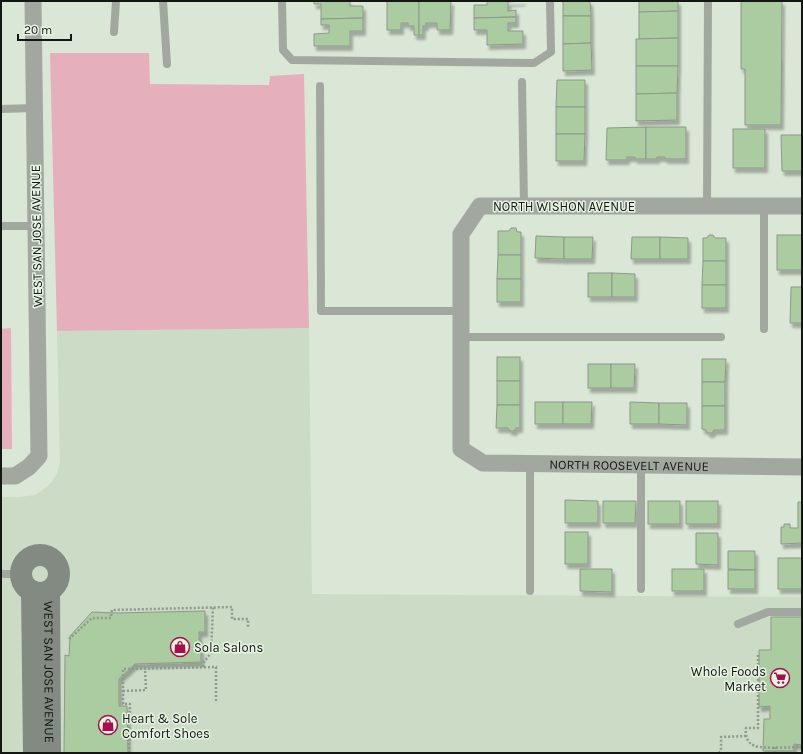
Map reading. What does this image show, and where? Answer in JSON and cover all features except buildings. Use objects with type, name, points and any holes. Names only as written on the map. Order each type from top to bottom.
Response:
[{"type":"street","name":"WEST SAN JOSE AVENUE","points":[[1,476],[15,476],[29,467],[39,456],[33,1]]},
{"type":"street","name":"NORTH WISHON AVENUE","points":[[461,449],[461,234],[480,206],[802,206]]},
{"type":"street","name":"NORTH ROOSEVELT AVENUE","points":[[461,449],[483,463],[802,467]]},
{"type":"street","name":"WEST SAN JOSE AVENUE","points":[[26,583],[50,753]]},
{"type":"street","points":[[26,583],[34,753]]},
{"type":"lane","points":[[114,32],[116,1]]},
{"type":"lane","points":[[163,1],[167,64]]},
{"type":"lane","points":[[282,1],[283,50],[292,60],[534,63],[551,52],[550,1]]},
{"type":"lane","points":[[707,206],[708,1]]},
{"type":"lane","points":[[522,82],[524,206]]},
{"type":"lane","points":[[320,86],[321,311],[461,311]]},
{"type":"lane","points":[[1,108],[35,108]]},
{"type":"lane","points":[[764,206],[764,329]]},
{"type":"lane","points":[[1,226],[36,226]]},
{"type":"lane","points":[[461,336],[721,336]]},
{"type":"lane","points":[[530,463],[530,591]]},
{"type":"lane","points":[[642,465],[642,590]]},
{"type":"lane","points":[[738,624],[768,612],[802,612]]},
{"type":"path","points":[[203,667],[204,662],[211,653],[213,607]]},
{"type":"path","points":[[69,640],[92,618],[111,618],[112,610],[232,607],[232,619],[248,619],[248,628]]},
{"type":"path","points":[[758,655],[758,728],[746,728],[748,742],[755,746],[802,747]]},
{"type":"path","points":[[129,753],[130,704],[123,704],[123,669],[216,667],[216,702]]},
{"type":"path","points":[[123,691],[146,690],[145,669]]},
{"type":"path","points":[[719,753],[721,751],[721,737],[746,736]]},
{"type":"path","points":[[775,747],[775,753]]},
{"type":"shaded area","points":[[50,53],[149,53],[150,84],[269,85],[270,76],[304,74],[309,328],[57,331]]},
{"type":"shaded area","points":[[11,328],[12,449],[1,449],[1,329]]},
{"type":"shaded area","points":[[309,328],[312,594],[802,597],[802,753],[1,753],[1,497],[35,495],[52,482],[57,473],[60,463],[57,331]]},
{"type":"place","name":"Sola Salons","points":[[180,647]]},
{"type":"place","name":"Whole Foods Market","points":[[780,678]]},
{"type":"place","name":"Heart & Sole Comfort Shoes","points":[[108,725]]}]
